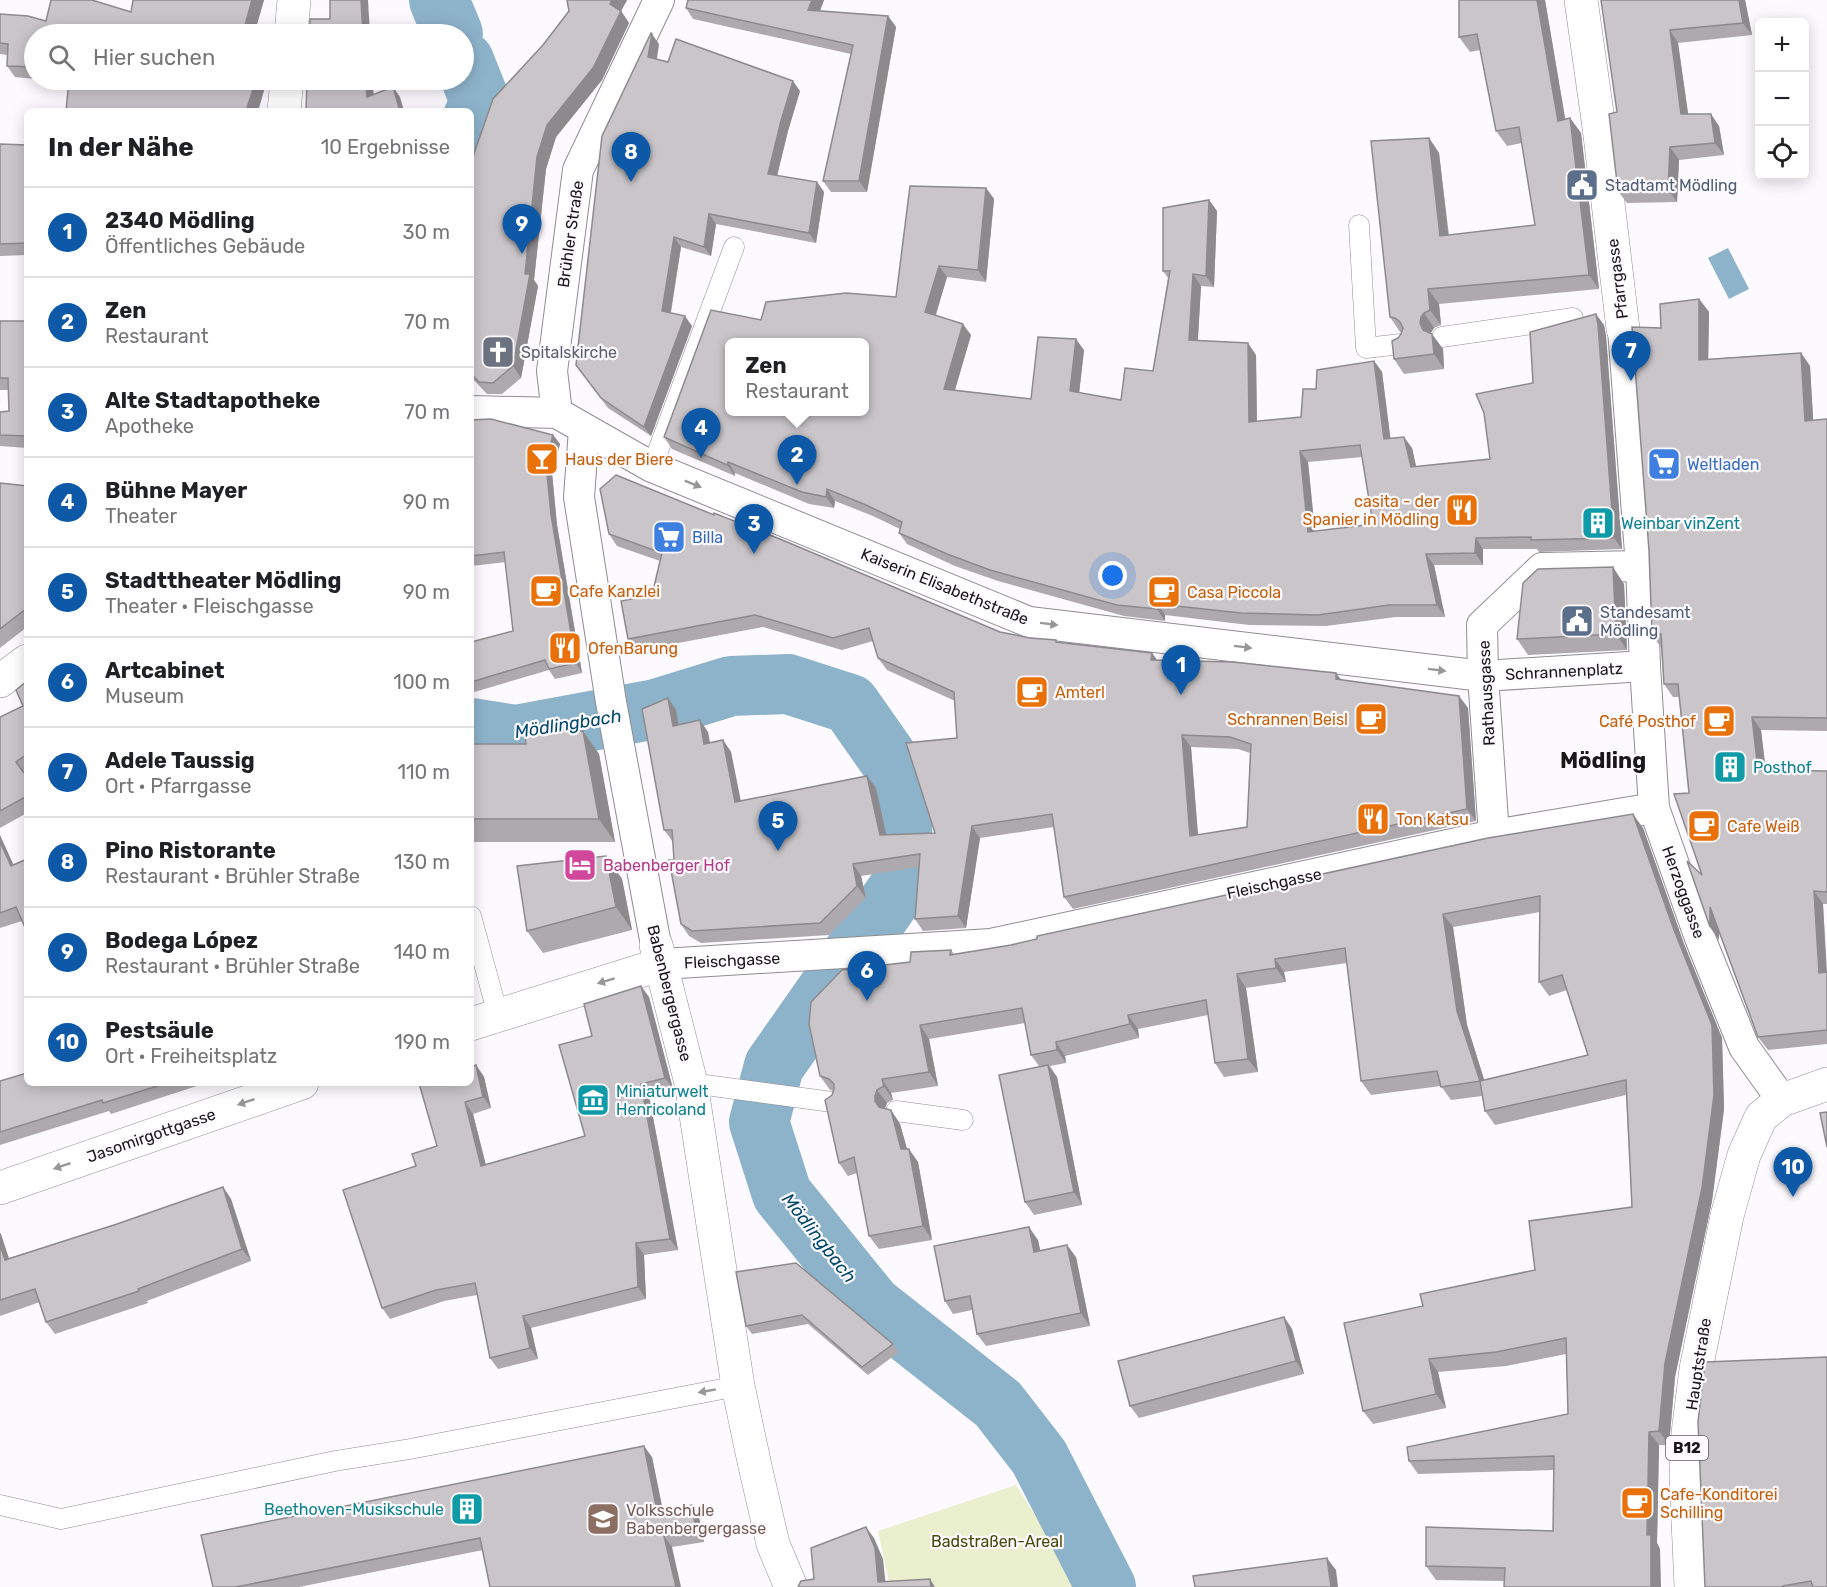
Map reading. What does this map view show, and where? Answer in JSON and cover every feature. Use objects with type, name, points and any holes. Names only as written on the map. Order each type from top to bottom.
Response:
[{"type":"street","points":[[292,24],[294,0]]},
{"type":"street","name":"Brühler Straße","points":[[557,413],[552,371],[578,170],[659,0]]},
{"type":"street","name":"Pfarrgasse","points":[[1581,0],[1618,318],[1641,566],[1645,666]]},
{"type":"street","points":[[284,108],[286,90]]},
{"type":"street","points":[[474,411],[557,413]]},
{"type":"street","name":"Kaiserin Elisabethstraße","points":[[557,413],[652,467],[1029,622],[1483,676]]},
{"type":"street","name":"Babenbergergasse","points":[[584,430],[579,497],[622,766],[659,954],[691,1083],[738,1386],[773,1544],[791,1587]]},
{"type":"street","name":"Rathausgasse","points":[[1494,835],[1483,676],[1482,625],[1542,568],[1641,566]]},
{"type":"street","points":[[0,681],[24,663]]},
{"type":"street","name":"Schrannenplatz","points":[[1483,676],[1645,666]]},
{"type":"street","name":"Herzoggasse","points":[[1645,666],[1654,808],[1700,938],[1744,1047],[1782,1100]]},
{"type":"street","name":"Fleischgasse","points":[[659,954],[803,956],[991,944],[1494,835],[1654,808]]},
{"type":"street","points":[[484,1020],[659,954]]},
{"type":"street","name":"B12","points":[[1782,1100],[1827,1084]]},
{"type":"street","name":"Jasomirgottgasse","points":[[0,1188],[293,1086]]},
{"type":"street","name":"Hauptstraße","points":[[1691,1587],[1686,1477],[1688,1433],[1696,1369],[1727,1216],[1744,1155],[1761,1117],[1782,1100]]},
{"type":"lane","points":[[1359,225],[1366,348],[1401,344]]},
{"type":"lane","points":[[652,467],[734,247]]},
{"type":"lane","points":[[1442,337],[1573,318]]},
{"type":"lane","points":[[474,940],[484,1020]]},
{"type":"lane","points":[[691,1083],[832,1102]]},
{"type":"lane","points":[[896,1111],[963,1120]]},
{"type":"lane","points":[[0,1505],[61,1519],[324,1463],[410,1449],[676,1396],[738,1386]]},
{"type":"green space","name":"Badstraßen-Areal","points":[[1016,1485],[1081,1587],[890,1587],[878,1531]]},
{"type":"water","points":[[1728,248],[1749,289],[1729,299],[1708,258]]},
{"type":"building","points":[[51,0],[92,0],[131,12],[133,0],[252,0],[245,24],[24,24],[24,67],[7,66],[8,44],[0,43],[0,14],[28,16],[46,21]]},
{"type":"building","points":[[330,0],[361,0],[362,24],[310,24],[310,19],[330,19]]},
{"type":"building","points":[[567,0],[612,0],[610,4],[621,11],[593,68],[547,125],[537,157],[525,274],[530,274],[513,366],[493,383],[479,382],[474,377],[474,153],[493,99],[543,45],[569,11]]},
{"type":"building","points":[[688,0],[812,0],[808,10],[888,16],[859,181],[823,181],[853,45],[686,8]]},
{"type":"building","points":[[1459,0],[1537,0],[1558,121],[1570,118],[1589,275],[1428,289],[1430,310],[1424,313],[1420,323],[1423,330],[1432,334],[1434,354],[1394,359],[1392,341],[1398,338],[1403,328],[1400,322],[1390,317],[1371,141],[1429,138],[1440,236],[1535,225],[1519,127],[1496,131],[1477,34],[1459,37]]},
{"type":"building","points":[[1601,0],[1739,0],[1743,23],[1670,30],[1681,114],[1711,114],[1715,143],[1670,147],[1668,189],[1618,191],[1609,114],[1617,112]]},
{"type":"building","points":[[651,33],[648,57],[668,62],[676,39],[793,81],[768,174],[817,182],[809,233],[709,214],[704,247],[674,237],[662,311],[685,316],[644,427],[601,398],[576,365],[602,136]]},
{"type":"building","points":[[68,90],[253,90],[247,108],[66,108]]},
{"type":"building","points":[[307,90],[367,90],[367,97],[385,90],[394,90],[399,108],[306,108]]},
{"type":"building","points":[[0,144],[24,145],[24,243],[0,244]]},
{"type":"building","points":[[910,186],[986,188],[978,270],[939,266],[925,312],[963,324],[944,389],[1031,399],[1038,337],[1076,339],[1070,391],[1121,400],[1125,368],[1153,371],[1170,271],[1163,271],[1163,208],[1209,200],[1206,276],[1193,274],[1189,340],[1248,343],[1249,422],[1301,417],[1303,389],[1316,389],[1317,370],[1374,361],[1384,439],[1404,437],[1411,467],[1490,459],[1484,413],[1476,394],[1533,383],[1530,332],[1596,314],[1614,538],[1531,540],[1531,537],[1476,538],[1475,553],[1426,554],[1437,605],[1389,605],[1318,615],[1241,613],[1158,604],[1157,609],[1117,605],[990,570],[899,533],[902,522],[827,489],[826,497],[802,492],[728,462],[727,465],[664,437],[711,310],[761,320],[766,302],[846,293],[896,297]],"holes":[[[1360,445],[1373,524],[1308,532],[1300,451]]]},
{"type":"building","points":[[1699,299],[1699,360],[1801,353],[1805,421],[1827,419],[1827,718],[1752,717],[1758,770],[1827,771],[1827,892],[1814,891],[1819,973],[1827,972],[1827,1030],[1758,1037],[1710,907],[1710,927],[1687,861],[1702,875],[1674,794],[1689,793],[1678,684],[1664,684],[1661,634],[1652,634],[1649,551],[1632,327],[1661,328],[1660,304]]},
{"type":"building","points":[[0,321],[24,321],[24,436],[0,435],[0,412],[9,411],[8,378],[0,378]]},
{"type":"building","points":[[491,419],[553,435],[546,463],[551,515],[576,663],[549,669],[545,660],[474,681],[474,641],[513,631],[504,552],[474,556],[474,420]]},
{"type":"building","points":[[616,475],[780,539],[1000,632],[1056,640],[1056,642],[1152,653],[1151,660],[1233,662],[1336,673],[1336,679],[1459,696],[1467,809],[1064,897],[1052,814],[972,826],[958,916],[915,919],[920,854],[853,864],[857,886],[820,923],[692,931],[681,924],[669,860],[674,860],[672,830],[664,830],[642,709],[668,698],[673,726],[700,720],[704,744],[723,740],[735,802],[867,776],[880,835],[935,833],[906,743],[957,738],[954,692],[878,658],[869,628],[833,638],[755,615],[628,639],[621,601],[652,595],[662,553],[609,534],[600,489]],"holes":[[[1182,735],[1230,737],[1251,744],[1247,827],[1190,836]]]},
{"type":"building","points":[[0,483],[24,486],[24,610],[0,629]]},
{"type":"building","name":"Standesamt Mödling","points":[[1613,567],[1616,634],[1517,639],[1523,583],[1538,569]]},
{"type":"building","points":[[24,683],[24,756],[16,762],[24,773],[24,798],[0,811],[0,717],[23,706],[16,690]]},
{"type":"building","points":[[524,729],[583,731],[599,819],[474,819],[474,744],[526,744]]},
{"type":"building","points":[[1633,814],[1674,930],[1712,1025],[1714,1095],[1702,1188],[1665,1363],[1659,1431],[1649,1432],[1647,1535],[1651,1535],[1651,1587],[1504,1587],[1505,1568],[1426,1566],[1426,1527],[1553,1531],[1554,1456],[1409,1461],[1407,1447],[1568,1414],[1566,1338],[1496,1352],[1429,1359],[1436,1394],[1363,1411],[1344,1323],[1423,1306],[1420,1294],[1535,1270],[1529,1221],[1632,1207],[1626,1080],[1485,1111],[1480,1081],[1441,1087],[1437,1071],[1361,1081],[1345,948],[1275,959],[1276,968],[1237,974],[1248,1059],[1215,1063],[1206,1000],[1128,1015],[1130,1024],[1056,1042],[1057,1050],[1031,1055],[1022,1008],[920,1025],[929,1072],[882,1079],[884,1086],[877,1090],[875,1101],[879,1107],[891,1110],[901,1149],[909,1149],[923,1226],[869,1236],[854,1157],[839,1163],[825,1100],[832,1095],[834,1084],[829,1079],[820,1076],[809,1024],[811,1002],[842,970],[910,962],[911,952],[951,950],[950,955],[1011,945],[1037,939],[1037,936],[1488,838]],"holes":[[[1540,896],[1539,982],[1562,975],[1588,1055],[1480,1081],[1457,1011],[1443,914]]]},
{"type":"building","points":[[0,842],[11,866],[24,860],[24,925],[16,907],[0,913]]},
{"type":"building","points":[[606,856],[616,907],[527,931],[517,866]]},
{"type":"building","points":[[641,986],[665,1078],[641,1084],[670,1239],[636,1243],[638,1287],[523,1316],[530,1348],[490,1358],[475,1283],[436,1290],[382,1308],[343,1190],[416,1166],[412,1154],[437,1146],[420,1086],[474,1086],[474,1066],[476,1065],[483,1097],[465,1102],[481,1166],[585,1136],[559,1045],[592,1036],[584,1004]]},
{"type":"building","points":[[1048,1065],[1074,1192],[1025,1202],[999,1075]]},
{"type":"building","points":[[24,1074],[24,1086],[157,1086],[103,1103],[102,1100],[0,1132],[0,1081]]},
{"type":"building","points":[[1827,1112],[1827,1147],[1820,1113]]},
{"type":"building","points":[[223,1187],[242,1249],[138,1289],[139,1291],[46,1322],[35,1289],[0,1300],[0,1245],[5,1260]]},
{"type":"building","points":[[1029,1227],[1034,1252],[1067,1245],[1081,1313],[977,1334],[970,1296],[945,1301],[934,1246]]},
{"type":"building","points":[[796,1263],[893,1344],[862,1367],[802,1315],[746,1326],[736,1272]]},
{"type":"building","points":[[1284,1317],[1296,1361],[1130,1406],[1118,1361]]},
{"type":"building","points":[[1827,1357],[1827,1587],[1813,1587],[1811,1581],[1783,1587],[1705,1587],[1698,1422],[1705,1362]]},
{"type":"building","points":[[644,1446],[657,1511],[692,1505],[696,1531],[664,1536],[676,1587],[490,1587],[480,1538],[236,1587],[213,1587],[201,1535]]},
{"type":"building","points":[[866,1527],[875,1548],[878,1582],[930,1579],[931,1587],[798,1587],[801,1581],[814,1579],[811,1548]]},
{"type":"building","points":[[1327,1558],[1331,1587],[1195,1587],[1193,1576]]},
{"type":"waterway","name":"Mödlingbach","points":[[439,0],[449,24]]},
{"type":"waterway","name":"Mödlingbach","points":[[474,86],[480,101],[474,115]]},
{"type":"waterway","name":"Mödlingbach","points":[[474,728],[516,735],[656,709],[731,686],[788,684],[850,704],[899,774],[905,879],[774,1066],[759,1122],[782,1194],[872,1305],[998,1404],[1039,1457],[1106,1587]]},
{"type":"place","name":"Pino Ristorante","points":[[631,182]]},
{"type":"place","name":"Stadtamt Mödling","points":[[1582,185]]},
{"type":"place","name":"Bodega López","points":[[522,254]]},
{"type":"place","name":"Spitalskirche","points":[[498,352]]},
{"type":"place","name":"Adele Taussig","points":[[1631,381]]},
{"type":"place","name":"Bühne Mayer","points":[[701,458]]},
{"type":"place","name":"Haus der Biere","points":[[542,459]]},
{"type":"place","name":"Weltladen","points":[[1664,464]]},
{"type":"place","name":"Zen","points":[[797,485]]},
{"type":"place","name":"casita - der Spanier in Mödling","points":[[1462,510]]},
{"type":"place","name":"Weinbar vinZent","points":[[1598,523]]},
{"type":"place","name":"Billa","points":[[669,537]]},
{"type":"place","name":"Alte Stadtapotheke","points":[[754,554]]},
{"type":"place","name":"Cafe Kanzlei","points":[[546,591]]},
{"type":"place","name":"Casa Piccola","points":[[1164,592]]},
{"type":"place","name":"Standesamt Mödling","points":[[1577,621]]},
{"type":"place","name":"OfenBarung","points":[[565,648]]},
{"type":"place","name":"Amterl","points":[[1032,692]]},
{"type":"place","name":"2340 Mödling","points":[[1181,695]]},
{"type":"place","name":"Schrannen Beisl","points":[[1371,719]]},
{"type":"place","name":"Café Posthof","points":[[1719,721]]},
{"type":"place","name":"Posthof","points":[[1730,767]]},
{"type":"place","name":"Ton Katsu","points":[[1373,819]]},
{"type":"place","name":"Cafe Weiß","points":[[1704,826]]},
{"type":"place","name":"Stadttheater Mödling","points":[[778,851]]},
{"type":"place","name":"Babenberger Hof","points":[[580,865]]},
{"type":"place","name":"Artcabinet","points":[[867,1001]]},
{"type":"place","name":"Miniaturwelt Henricoland","points":[[593,1100]]},
{"type":"place","name":"Pestsäule","points":[[1793,1197]]},
{"type":"place","name":"Cafe-Konditorei Schilling","points":[[1637,1503]]},
{"type":"place","name":"Beethoven-Musikschule","points":[[467,1509]]},
{"type":"place","name":"Volksschule Babenbergergasse","points":[[603,1519]]},
{"type":"district","name":"Mödling","points":[[1603,760]]}]
